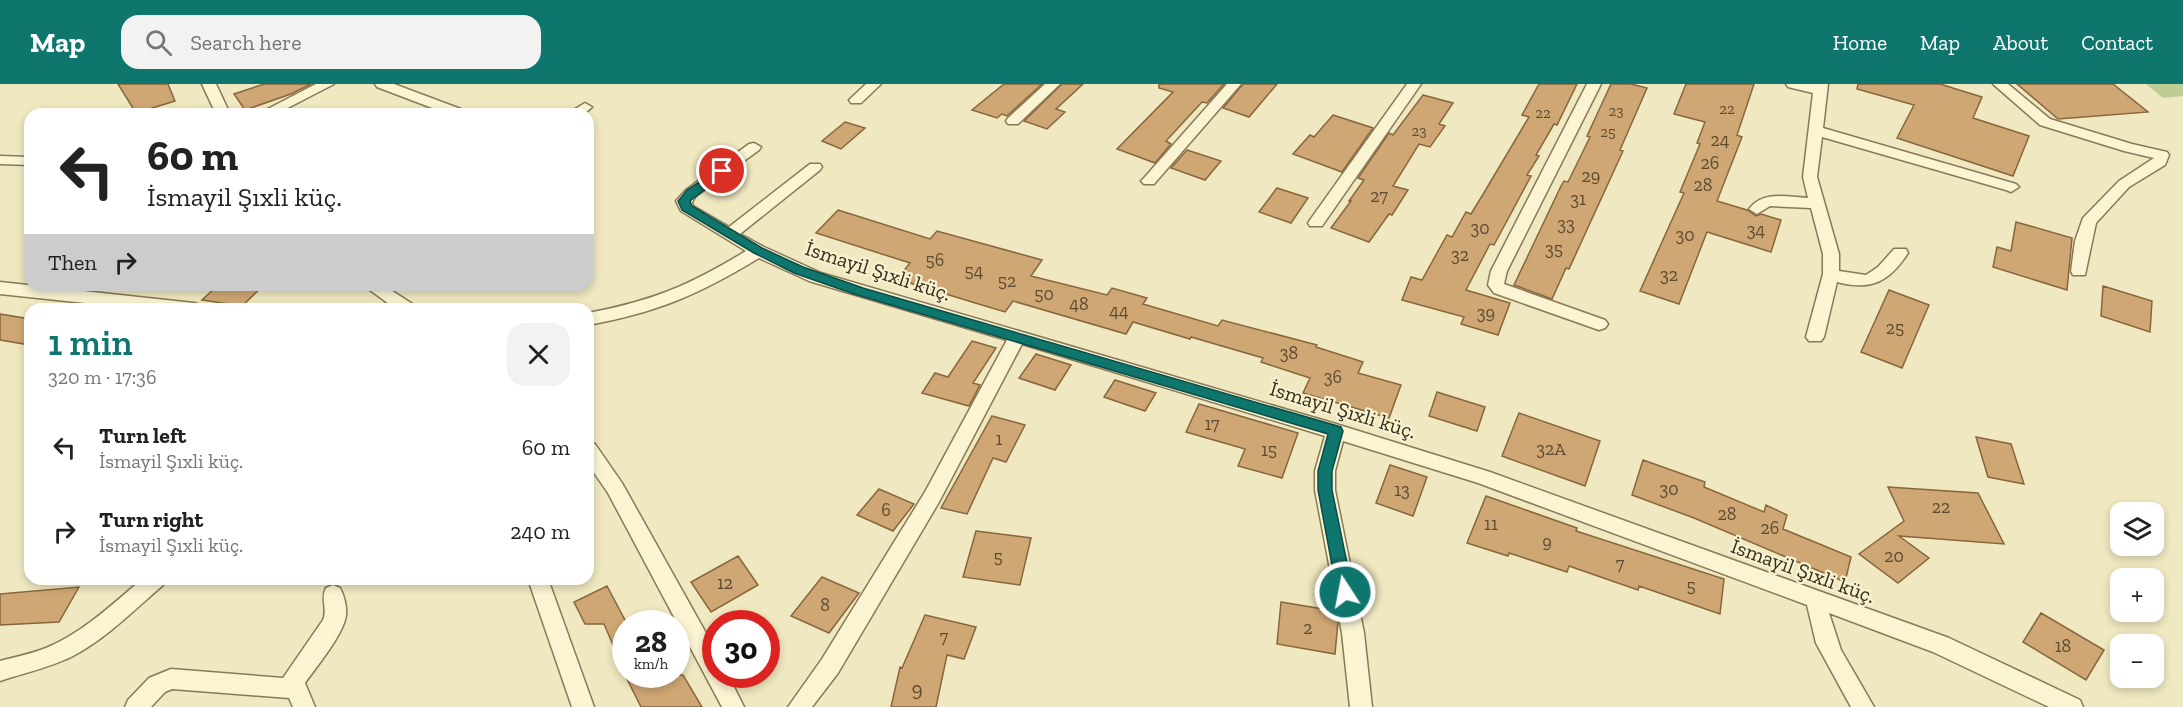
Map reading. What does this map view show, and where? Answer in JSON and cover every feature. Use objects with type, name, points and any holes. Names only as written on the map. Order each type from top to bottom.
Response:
[{"type":"street","points":[[209,84],[220,108]]},
{"type":"street","points":[[278,108],[327,84]]},
{"type":"street","points":[[382,84],[445,108]]},
{"type":"street","points":[[856,99],[874,84]]},
{"type":"street","points":[[1014,121],[1053,84]]},
{"type":"street","points":[[1149,181],[1234,84]]},
{"type":"street","points":[[1316,223],[1414,84]]},
{"type":"street","points":[[1594,84],[1499,271],[1496,285],[1500,289],[1599,324]]},
{"type":"street","points":[[1793,84],[1820,88],[1810,177],[1815,203],[1831,254],[1831,274],[1815,337]]},
{"type":"street","points":[[2000,84],[2045,122],[2128,148],[2162,155],[2160,162],[2124,184],[2089,221],[2079,271]]},
{"type":"street","points":[[1815,130],[2011,188]]},
{"type":"street","name":"İsmayil Şıxli küç.","points":[[754,147],[691,193],[684,201],[686,208],[758,251],[815,277],[1484,477],[1941,645],[2072,707]]},
{"type":"street","points":[[0,160],[24,161]]},
{"type":"street","points":[[731,234],[815,167]]},
{"type":"street","points":[[1757,209],[1768,201],[1815,203]]},
{"type":"street","points":[[594,318],[670,299],[722,273],[758,251]]},
{"type":"street","points":[[1831,274],[1855,282],[1868,282],[1878,277],[1900,253]]},
{"type":"street","points":[[0,288],[24,291]]},
{"type":"street","points":[[28,291],[139,303]]},
{"type":"street","points":[[382,291],[398,303]]},
{"type":"street","points":[[799,707],[830,666],[932,497],[1017,337]]},
{"type":"street","points":[[1336,431],[1325,471],[1325,490],[1353,633],[1361,707]]},
{"type":"street","points":[[594,458],[615,488],[702,648]]},
{"type":"street","points":[[0,670],[49,656],[71,646],[96,630],[149,585]]},
{"type":"street","points":[[540,585],[583,707]]},
{"type":"street","points":[[289,688],[332,625],[336,615],[333,594]]},
{"type":"street","points":[[1817,600],[1817,618],[1825,641],[1863,707]]},
{"type":"street","points":[[136,707],[157,685],[171,679],[289,688],[298,691],[304,707]]},
{"type":"street","points":[[723,688],[733,707]]},
{"type":"green space","points":[[2146,84],[2183,84],[2183,96],[2163,98]]},
{"type":"building","points":[[118,84],[168,84],[175,101],[152,108],[133,108]]},
{"type":"building","points":[[264,84],[311,84],[291,94],[251,108],[244,108],[234,94]]},
{"type":"building","points":[[1004,84],[1042,84],[1007,116],[1002,114],[997,118],[972,110]]},
{"type":"building","points":[[1062,84],[1083,84],[1056,109],[1065,112],[1047,129],[1024,121]]},
{"type":"building","points":[[1159,84],[1224,84],[1207,103],[1202,102],[1166,141],[1171,144],[1155,163],[1117,149],[1173,92],[1159,88]]},
{"type":"building","points":[[1243,84],[1277,84],[1249,117],[1223,108]]},
{"type":"building","points":[[1539,84],[1577,84],[1557,125],[1554,124],[1536,155],[1539,156],[1527,175],[1531,176],[1494,245],[1490,244],[1466,290],[1510,303],[1498,335],[1461,324],[1464,317],[1402,300],[1411,277],[1422,280],[1447,235],[1452,237],[1466,212],[1471,214],[1529,117],[1522,115]]},
{"type":"building","points":[[1611,84],[1631,84],[1647,88],[1620,150],[1623,151],[1569,269],[1566,268],[1552,299],[1514,285],[1561,186],[1564,181],[1568,182],[1590,137],[1587,136]]},
{"type":"building","points":[[1686,84],[1754,84],[1737,135],[1742,137],[1717,201],[1747,210],[1756,216],[1761,214],[1781,220],[1771,252],[1707,232],[1679,304],[1640,291],[1684,193],[1680,192],[1700,144],[1697,143],[1705,122],[1674,114]]},
{"type":"building","points":[[1858,84],[1940,84],[1982,97],[1973,118],[2029,136],[2013,176],[1897,138],[1914,105],[1857,89]]},
{"type":"building","points":[[2017,84],[2113,84],[2148,112],[2058,119]]},
{"type":"building","points":[[1423,95],[1453,103],[1439,124],[1445,126],[1430,147],[1419,144],[1393,186],[1408,190],[1392,215],[1389,214],[1369,242],[1331,228],[1364,180],[1358,178],[1389,133],[1393,135]]},
{"type":"building","points":[[1333,115],[1373,128],[1342,172],[1293,154],[1310,135],[1314,137]]},
{"type":"building","points":[[845,122],[865,128],[841,149],[822,141]]},
{"type":"building","points":[[1187,150],[1221,161],[1205,180],[1171,168]]},
{"type":"building","points":[[1277,188],[1308,198],[1291,223],[1259,212]]},
{"type":"building","points":[[838,210],[930,239],[937,231],[1042,260],[1031,276],[1107,295],[1112,288],[1147,298],[1143,304],[1218,326],[1222,320],[1317,345],[1316,347],[1363,362],[1358,373],[1401,385],[1389,418],[1303,393],[1310,378],[1261,362],[1263,358],[1191,337],[1190,339],[1133,322],[1126,334],[1013,301],[1005,312],[897,279],[910,263],[816,233]]},
{"type":"building","points":[[2016,222],[2072,238],[2067,290],[1993,267],[1997,247],[2011,251]]},
{"type":"building","points":[[2103,286],[2152,301],[2150,332],[2101,316]]},
{"type":"building","points":[[1889,290],[1929,305],[1902,368],[1861,352]]},
{"type":"building","points":[[212,291],[258,291],[245,303],[202,300]]},
{"type":"building","points":[[0,314],[24,318],[24,344],[0,340]]},
{"type":"building","points":[[972,341],[996,348],[973,383],[980,385],[969,406],[922,393],[935,373],[948,377]]},
{"type":"building","points":[[1036,354],[1071,365],[1055,390],[1019,378]]},
{"type":"building","points":[[1115,380],[1156,393],[1145,411],[1104,397]]},
{"type":"building","points":[[1437,392],[1485,407],[1477,431],[1429,416]]},
{"type":"building","points":[[1199,404],[1298,433],[1282,478],[1238,466],[1245,449],[1186,432]]},
{"type":"building","points":[[1519,413],[1600,441],[1585,486],[1502,456]]},
{"type":"building","points":[[992,416],[1025,425],[1006,462],[993,458],[967,514],[941,508]]},
{"type":"building","points":[[1976,437],[2011,444],[2024,484],[1988,477]]},
{"type":"building","points":[[1643,460],[1705,482],[1704,487],[1764,512],[1766,505],[1787,515],[1783,529],[1851,557],[1845,582],[1694,518],[1632,495]]},
{"type":"building","points":[[1390,465],[1427,477],[1413,516],[1376,503]]},
{"type":"building","points":[[1888,487],[1978,493],[2004,544],[1899,536],[1929,558],[1898,583],[1859,554],[1904,521]]},
{"type":"building","points":[[879,489],[914,504],[893,531],[857,515]]},
{"type":"building","points":[[1486,496],[1577,528],[1576,531],[1724,579],[1720,614],[1639,586],[1638,590],[1569,566],[1567,572],[1509,553],[1508,556],[1467,543]]},
{"type":"building","points":[[976,531],[1031,538],[1020,585],[963,577]]},
{"type":"building","points":[[738,556],[758,585],[714,610],[710,610],[691,582]]},
{"type":"building","points":[[822,577],[859,593],[829,633],[791,616]]},
{"type":"building","points":[[607,586],[620,610],[612,610],[612,643],[604,624],[585,624],[574,602]]},
{"type":"building","points":[[79,587],[59,622],[0,625],[0,594]]},
{"type":"building","points":[[1281,602],[1335,611],[1338,621],[1335,654],[1277,644]]},
{"type":"building","points":[[2041,613],[2104,650],[2086,680],[2023,642]]},
{"type":"building","points":[[925,615],[976,627],[964,659],[947,655],[936,707],[891,707],[900,667],[902,668]]},
{"type":"building","points":[[690,687],[702,707],[641,707],[632,688]]},
{"type":"route","points":[[722,171],[691,193],[684,201],[686,208],[758,251],[798,270],[859,291],[1336,431],[1325,471],[1325,490],[1345,592]]}]
